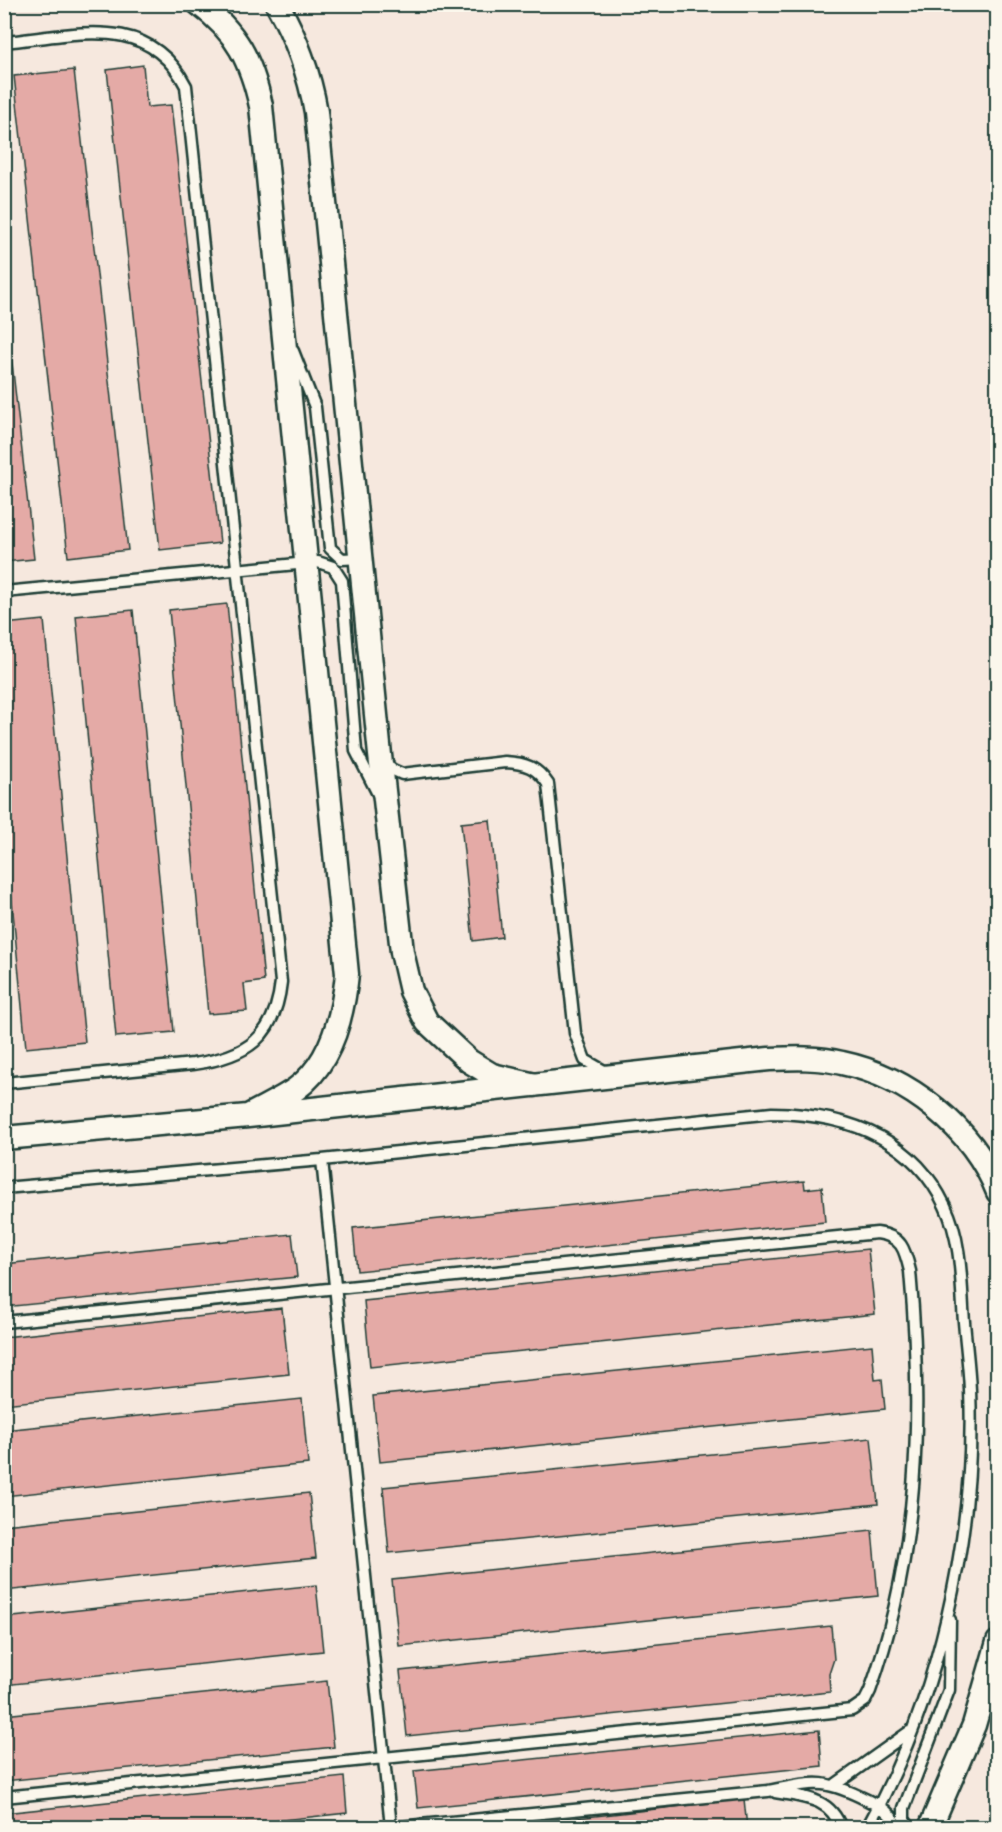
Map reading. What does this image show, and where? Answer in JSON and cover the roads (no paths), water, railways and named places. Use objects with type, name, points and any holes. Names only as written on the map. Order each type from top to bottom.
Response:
[{"type":"street","points":[[199,4],[213,15],[238,42],[254,74],[261,106],[347,974],[343,1012],[329,1047],[316,1069],[297,1088],[248,1116]]},
{"type":"street","points":[[277,4],[294,33],[309,71],[316,112],[380,755],[402,952],[411,991],[427,1022],[446,1042],[492,1075],[535,1085]]},
{"type":"street","points":[[4,1138],[248,1116],[769,1059],[806,1058],[843,1063],[908,1089],[942,1113],[967,1139],[989,1170],[998,1192]]},
{"type":"street","points":[[930,1827],[955,1775],[974,1725],[998,1642]]},
{"type":"lane","points":[[4,42],[108,33],[133,36],[166,56],[186,86],[281,982],[274,1017],[252,1046],[221,1060],[4,1083]]},
{"type":"lane","points":[[283,325],[315,407],[330,548],[342,559],[361,558]]},
{"type":"lane","points":[[4,592],[326,563],[333,567],[342,581],[356,751],[386,810]]},
{"type":"lane","points":[[380,755],[391,770],[402,774],[505,762],[522,763],[541,774],[548,784],[579,1049],[585,1060],[595,1068],[624,1075]]},
{"type":"lane","points":[[4,1188],[322,1160],[772,1113],[806,1113],[860,1126],[883,1138],[908,1156],[925,1175],[945,1206],[955,1234],[970,1391],[969,1457],[963,1527],[950,1602],[931,1677],[879,1806],[867,1827]]},
{"type":"lane","points":[[322,1160],[390,1827],[768,1791],[811,1783],[836,1784],[879,1806],[894,1819],[897,1827]]},
{"type":"lane","points":[[4,1322],[334,1287],[877,1233],[887,1234],[900,1241],[910,1271],[918,1421],[911,1514],[894,1613],[870,1692],[859,1706],[840,1712],[4,1797]]},
{"type":"lane","points":[[910,1827],[904,1819],[904,1808],[949,1690],[950,1602]]},
{"type":"lane","points":[[836,1784],[910,1732]]},
{"type":"lane","points":[[768,1791],[822,1803],[835,1812],[841,1827]]}]
